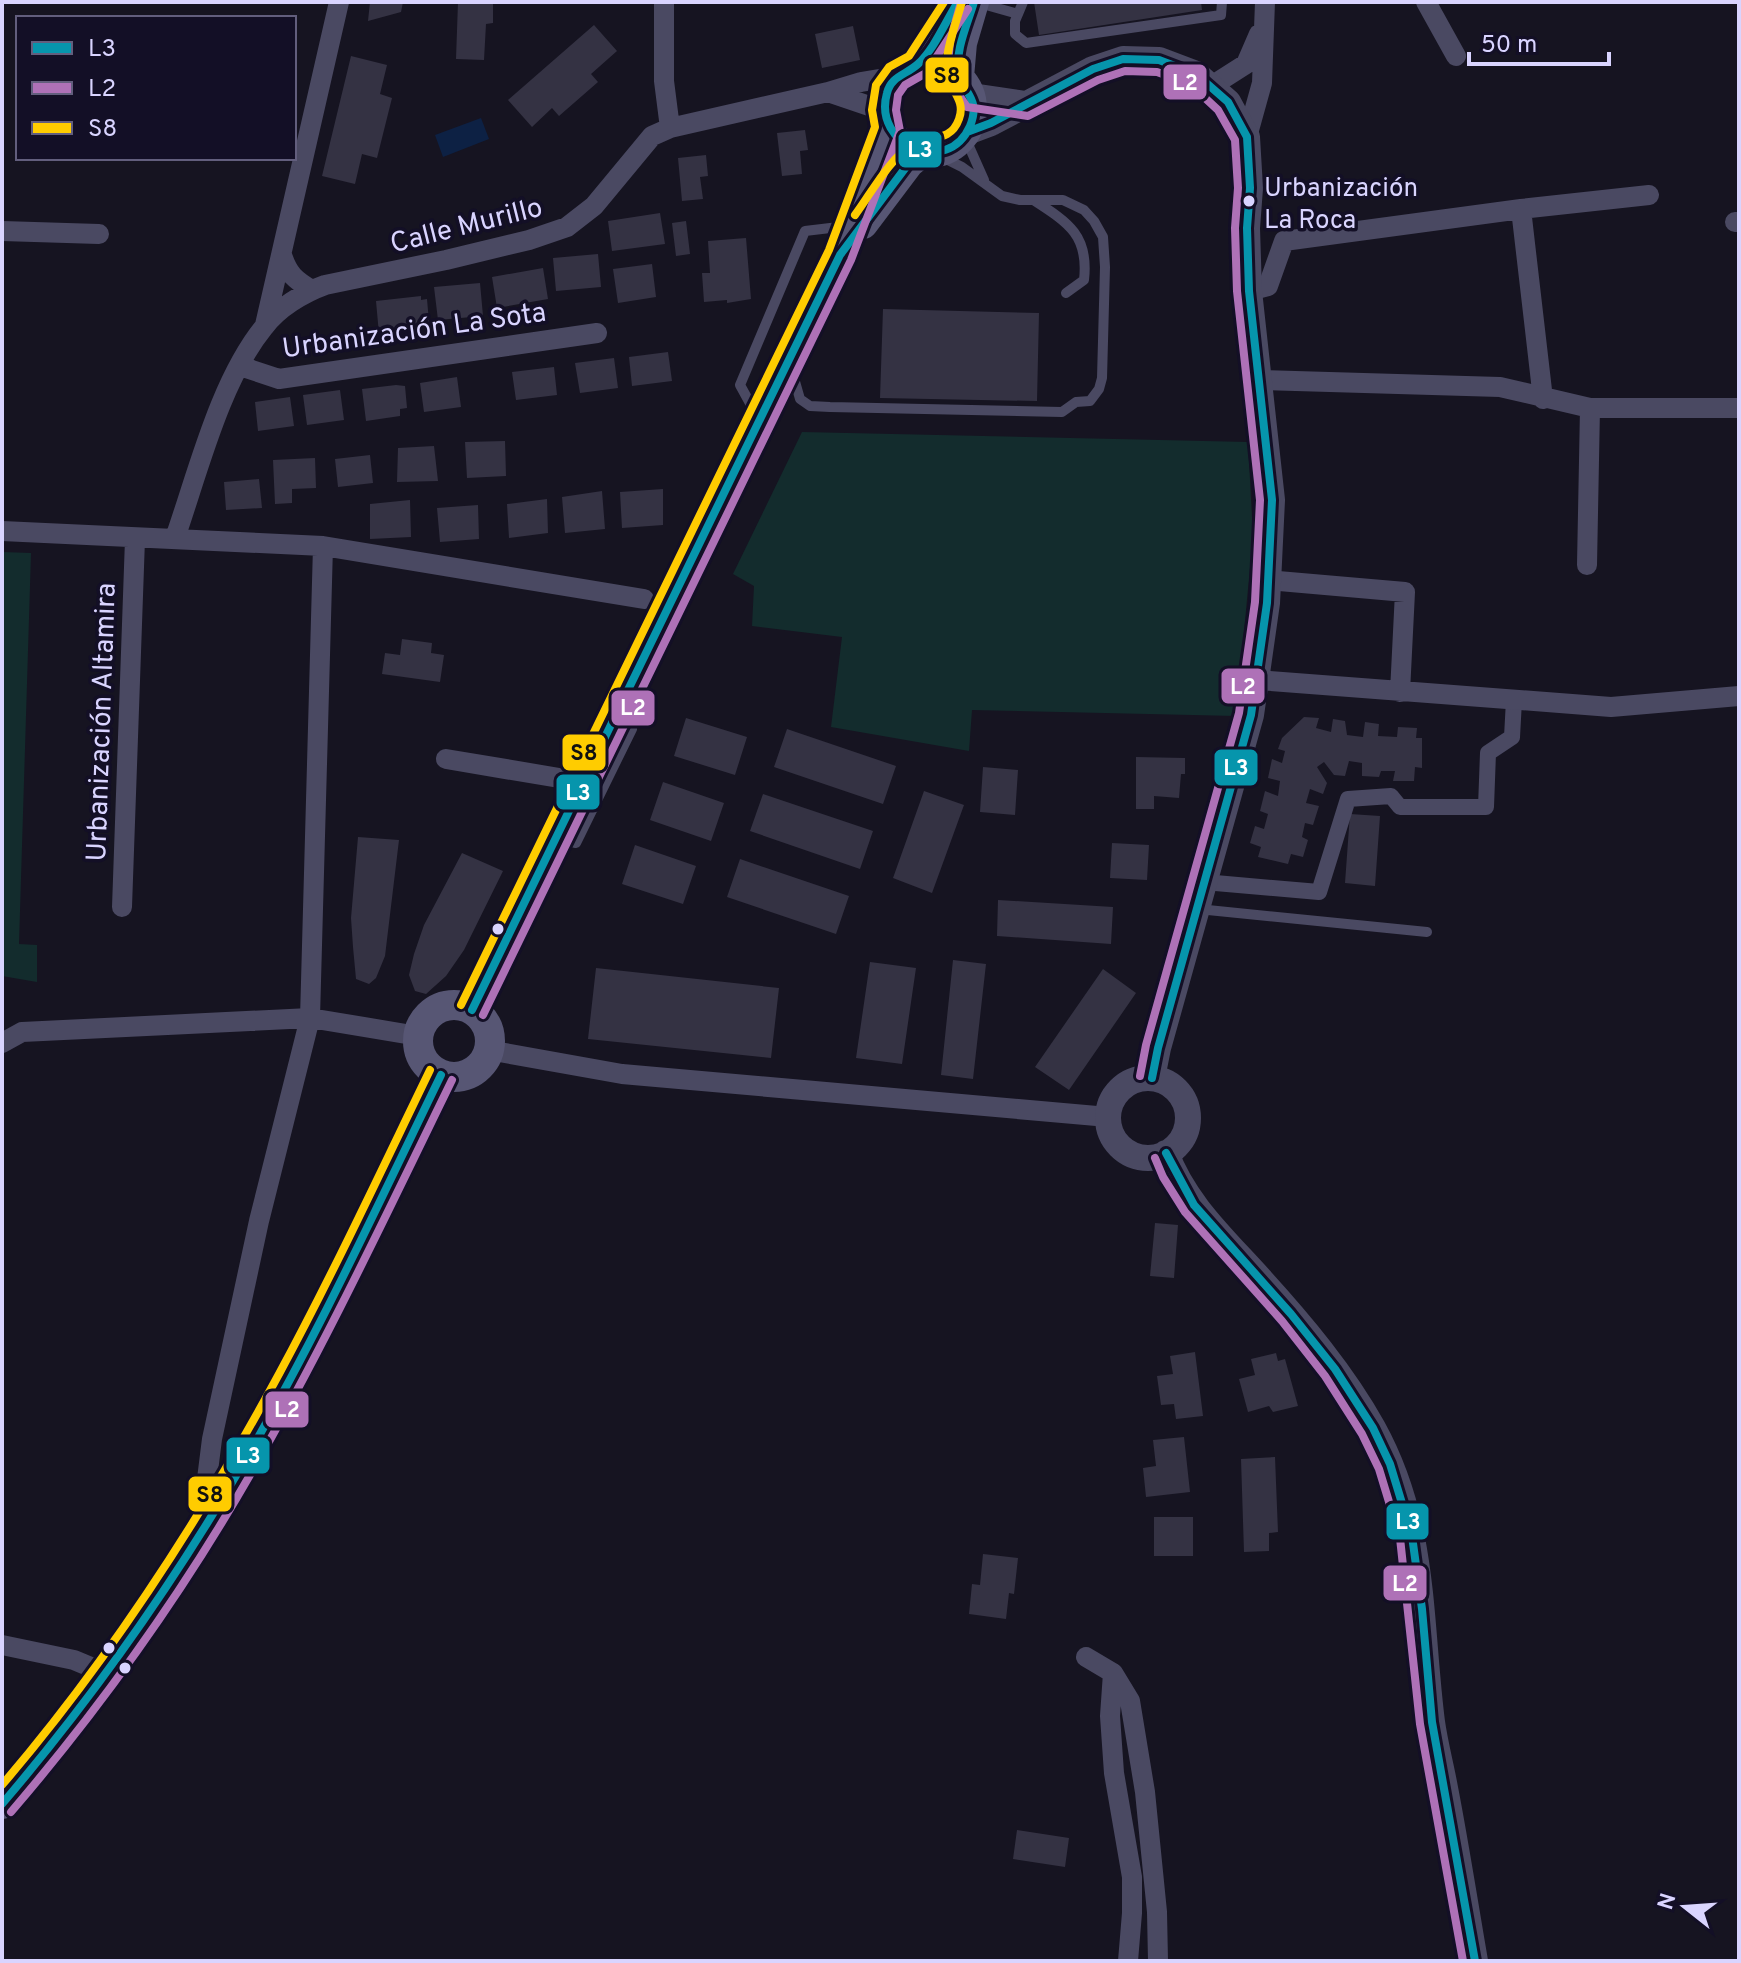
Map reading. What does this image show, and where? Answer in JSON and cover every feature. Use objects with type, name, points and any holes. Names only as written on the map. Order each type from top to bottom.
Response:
[{"type":"main road","points":[[472,1010],[840,255],[853,225],[886,119],[887,91],[907,70],[958,2]]},
{"type":"main road","points":[[840,255],[909,163],[928,153],[951,148],[966,134],[971,122],[962,43],[976,2]]},
{"type":"main road","points":[[907,70],[939,67],[965,86]]},
{"type":"main road","points":[[886,119],[895,139],[905,147],[928,153]]},
{"type":"main road","points":[[461,1006],[472,1010],[487,1027],[488,1050],[475,1070],[465,1076],[441,1075],[422,1060],[418,1036],[428,1015],[438,1008],[461,1006]]},
{"type":"main road","points":[[2,1804],[105,1673],[219,1502],[268,1420],[325,1312],[441,1075]]},
{"type":"street","name":"Calle Murillo","points":[[265,326],[339,2]]},
{"type":"street","points":[[664,2],[664,81],[670,128]]},
{"type":"street","points":[[1152,1078],[1196,909],[1238,766],[1258,680],[1272,500],[1249,291],[1247,228],[1250,188],[1245,106],[1262,83],[1265,2]]},
{"type":"street","points":[[1426,2],[1456,56]]},
{"type":"street","points":[[1210,87],[1246,64],[1264,24]]},
{"type":"street","points":[[966,134],[1093,69],[1123,59],[1159,60],[1196,74],[1210,87],[1245,106]]},
{"type":"street","name":"Calle Murillo","points":[[175,538],[215,422],[240,366],[265,326],[288,305],[312,290],[339,281],[487,250],[567,227],[594,206],[652,136],[670,128],[828,92],[907,70]]},
{"type":"street","points":[[965,86],[1026,104]]},
{"type":"street","points":[[828,92],[886,119]]},
{"type":"street","points":[[1249,291],[1268,286],[1284,241],[1649,195]]},
{"type":"street","points":[[1521,209],[1543,399]]},
{"type":"street","points":[[2,231],[99,234]]},
{"type":"street","points":[[282,255],[288,273],[295,281],[312,290]]},
{"type":"street","name":"Urbanización La Sota","points":[[240,366],[279,379],[597,333]]},
{"type":"street","points":[[1258,380],[1500,387],[1590,408],[1739,408]]},
{"type":"street","points":[[1587,565],[1590,408]]},
{"type":"street","points":[[2,531],[323,546],[644,599]]},
{"type":"street","name":"Urbanización Altamira","points":[[122,907],[135,539]]},
{"type":"street","points":[[219,1502],[207,1479],[212,1439],[259,1221],[310,1018],[323,546]]},
{"type":"street","points":[[1268,580],[1405,592],[1400,692]]},
{"type":"street","points":[[1258,680],[1611,707],[1739,696]]},
{"type":"street","points":[[1204,882],[1319,892],[1348,799],[1391,796],[1400,807],[1486,807],[1488,753],[1512,737],[1514,700]]},
{"type":"street","points":[[446,759],[583,782]]},
{"type":"street","points":[[2,1043],[22,1032],[310,1018],[418,1036]]},
{"type":"street","points":[[488,1050],[622,1074],[1108,1117]]},
{"type":"street","points":[[1139,1078],[1152,1078],[1176,1088],[1188,1110],[1184,1136],[1166,1153],[1153,1158],[1127,1152],[1117,1143],[1110,1131],[1108,1117],[1110,1104],[1127,1083],[1139,1078]]},
{"type":"street","points":[[1166,1153],[1172,1170],[1196,1207],[1275,1296],[1345,1385],[1373,1428],[1393,1470],[1415,1543],[1432,1726],[1475,1961]]},
{"type":"street","points":[[2,1645],[74,1660],[105,1673]]},
{"type":"street","points":[[1086,1657],[1113,1673],[1130,1701],[1151,1846],[1158,1961]]},
{"type":"street","points":[[1113,1673],[1110,1716],[1114,1773],[1132,1877],[1128,1961]]},
{"type":"lane","points":[[976,2],[1018,14]]},
{"type":"lane","points":[[1023,2],[1015,21],[1015,34],[1026,43],[1221,15],[1222,2]]},
{"type":"lane","points":[[966,134],[985,182]]},
{"type":"lane","points":[[790,358],[800,399],[810,406],[1062,412],[1076,402],[1090,401],[1099,389],[1102,378],[1105,267],[1103,237],[1084,210],[1063,200],[1002,196],[985,182],[928,153]]},
{"type":"lane","points":[[1034,200],[1065,220],[1082,243],[1084,280],[1066,293]]},
{"type":"lane","points":[[759,421],[740,385],[805,231],[853,225]]},
{"type":"lane","points":[[556,839],[576,843],[632,729],[615,717]]},
{"type":"lane","points":[[1196,909],[1427,932]]},
{"type":"green space","points":[[802,432],[1248,442],[1253,536],[1236,716],[972,710],[969,751],[831,727],[842,637],[752,626],[754,586],[733,574]]},
{"type":"green space","points":[[2,552],[31,553],[19,944],[37,945],[37,982],[2,976]]},
{"type":"water","points":[[481,118],[489,139],[443,157],[435,135]]},
{"type":"building","points":[[370,2],[403,2],[401,12],[368,21]]},
{"type":"building","points":[[458,2],[493,2],[493,23],[486,24],[484,60],[456,59]]},
{"type":"building","points":[[1034,2],[1201,2],[1202,10],[1039,35]]},
{"type":"building","points":[[594,25],[617,51],[591,74],[598,82],[559,116],[552,108],[532,127],[508,100]]},
{"type":"building","points":[[853,26],[860,60],[822,68],[815,34]]},
{"type":"building","points":[[351,56],[387,65],[380,94],[392,98],[377,158],[362,154],[355,184],[322,176]]},
{"type":"building","points":[[805,130],[808,150],[800,151],[802,174],[782,176],[777,133]]},
{"type":"building","points":[[706,155],[708,176],[700,177],[703,199],[682,201],[678,158]]},
{"type":"building","points":[[660,213],[665,244],[612,251],[608,221]]},
{"type":"building","points":[[686,221],[690,254],[676,256],[672,223]]},
{"type":"building","points":[[746,238],[751,299],[727,303],[727,300],[704,302],[702,273],[710,273],[708,241]]},
{"type":"building","points":[[598,254],[601,287],[556,291],[553,258]]},
{"type":"building","points":[[652,264],[656,297],[618,303],[613,269]]},
{"type":"building","points":[[543,268],[548,299],[497,308],[492,277]]},
{"type":"building","points":[[480,283],[483,316],[438,320],[434,287]]},
{"type":"building","points":[[421,296],[421,300],[427,299],[429,322],[424,322],[425,329],[379,334],[376,301]]},
{"type":"building","points":[[883,309],[1039,313],[1037,401],[880,398]]},
{"type":"building","points":[[668,352],[672,381],[632,386],[629,357]]},
{"type":"building","points":[[614,358],[618,388],[580,393],[575,363]]},
{"type":"building","points":[[554,367],[557,395],[516,400],[512,372]]},
{"type":"building","points":[[457,377],[461,407],[424,412],[420,383]]},
{"type":"building","points":[[405,386],[407,408],[400,409],[400,416],[366,421],[362,389]]},
{"type":"building","points":[[340,390],[344,420],[307,425],[303,395]]},
{"type":"building","points":[[290,397],[294,426],[258,431],[255,402]]},
{"type":"building","points":[[505,441],[506,476],[467,478],[465,442]]},
{"type":"building","points":[[434,446],[438,481],[397,482],[398,448]]},
{"type":"building","points":[[370,455],[373,483],[338,487],[335,459]]},
{"type":"building","points":[[315,458],[316,488],[292,489],[292,503],[275,504],[273,460]]},
{"type":"building","points":[[259,479],[262,508],[226,510],[224,482]]},
{"type":"building","points":[[663,489],[663,525],[622,528],[620,492]]},
{"type":"building","points":[[602,491],[605,529],[565,533],[562,497]]},
{"type":"building","points":[[547,499],[548,533],[509,538],[507,504]]},
{"type":"building","points":[[410,500],[411,537],[370,539],[370,504]]},
{"type":"building","points":[[478,505],[479,539],[440,542],[437,508]]},
{"type":"building","points":[[402,639],[432,643],[431,653],[444,655],[440,682],[382,674],[385,653],[400,655]]},
{"type":"building","points":[[1304,717],[1319,718],[1316,728],[1331,732],[1333,719],[1345,721],[1347,735],[1363,737],[1365,722],[1379,724],[1378,736],[1397,737],[1398,727],[1417,728],[1416,738],[1422,738],[1422,768],[1415,767],[1414,781],[1393,781],[1395,771],[1381,771],[1379,777],[1362,776],[1362,763],[1349,761],[1345,776],[1334,775],[1324,762],[1317,767],[1327,783],[1323,794],[1310,789],[1306,803],[1319,806],[1313,825],[1305,823],[1302,837],[1308,840],[1303,857],[1291,854],[1288,864],[1258,857],[1261,847],[1250,843],[1255,826],[1264,829],[1268,814],[1260,811],[1265,791],[1278,796],[1280,781],[1268,778],[1272,759],[1282,763],[1285,751],[1278,749],[1282,738]]},
{"type":"building","points":[[686,718],[747,737],[735,775],[674,756]]},
{"type":"building","points":[[787,729],[896,766],[883,804],[774,767]]},
{"type":"building","points":[[1136,757],[1185,758],[1179,798],[1154,796],[1154,809],[1136,809]]},
{"type":"building","points":[[983,767],[1018,770],[1015,815],[980,812]]},
{"type":"building","points":[[663,782],[724,803],[711,841],[650,820]]},
{"type":"building","points":[[924,791],[964,805],[932,893],[893,878]]},
{"type":"building","points":[[763,794],[873,831],[860,869],[750,831]]},
{"type":"building","points":[[1350,814],[1380,816],[1375,886],[1345,883]]},
{"type":"building","points":[[358,837],[399,840],[385,956],[376,978],[369,984],[356,979],[353,947],[351,918]]},
{"type":"building","points":[[1112,843],[1149,845],[1147,880],[1110,878]]},
{"type":"building","points":[[635,845],[696,866],[683,904],[622,884]]},
{"type":"building","points":[[462,853],[503,871],[464,950],[446,976],[426,994],[415,991],[409,975],[414,954],[424,925]]},
{"type":"building","points":[[740,859],[849,896],[836,934],[727,897]]},
{"type":"building","points":[[998,900],[1113,907],[1111,944],[997,936]]},
{"type":"building","points":[[953,960],[986,964],[973,1079],[941,1075]]},
{"type":"building","points":[[870,962],[916,968],[902,1064],[856,1058]]},
{"type":"building","points":[[596,968],[779,988],[771,1058],[588,1039]]},
{"type":"building","points":[[1103,969],[1136,993],[1069,1090],[1035,1067]]},
{"type":"building","points":[[1155,1223],[1178,1225],[1174,1278],[1150,1276]]},
{"type":"building","points":[[1195,1352],[1203,1416],[1176,1419],[1174,1404],[1161,1405],[1157,1376],[1173,1374],[1170,1356]]},
{"type":"building","points":[[1276,1353],[1278,1361],[1285,1359],[1298,1406],[1273,1412],[1269,1406],[1248,1412],[1239,1379],[1255,1375],[1251,1359]]},
{"type":"building","points":[[1184,1437],[1190,1492],[1146,1497],[1143,1468],[1156,1466],[1153,1440]]},
{"type":"building","points":[[1275,1457],[1278,1532],[1269,1533],[1269,1551],[1244,1552],[1241,1459]]},
{"type":"building","points":[[1154,1517],[1193,1517],[1193,1556],[1154,1556]]},
{"type":"building","points":[[983,1554],[1018,1558],[1014,1594],[1009,1593],[1006,1619],[969,1614],[972,1584],[980,1585]]},
{"type":"building","points":[[1017,1830],[1069,1838],[1065,1867],[1013,1859]]},
{"type":"transit line","name":"S8","points":[[461,1005],[829,250],[875,127],[872,110],[876,85],[889,67],[909,56],[944,2]]},
{"type":"transit line","name":"L3","points":[[958,2],[924,58],[895,79],[887,93],[885,112],[891,128],[901,140],[930,152],[946,150],[960,141],[973,117],[973,103],[961,81],[958,65],[960,47],[974,2]]},
{"type":"transit line","name":"L2","points":[[961,2],[950,41],[947,77],[967,107],[1028,116],[1098,80],[1125,71],[1157,72],[1190,84],[1218,110],[1235,140],[1237,291],[1260,500],[1255,602],[1239,713],[1140,1076]]},
{"type":"transit line","name":"S8","points":[[855,215],[904,150],[919,141],[945,135],[955,127],[961,112],[960,105],[946,68],[962,2]]},
{"type":"transit line","name":"L2","points":[[483,1015],[851,260],[900,131],[896,110],[898,95],[905,85],[926,73],[968,9]]},
{"type":"transit line","name":"L3","points":[[967,132],[991,123],[1093,69],[1123,59],[1159,60],[1196,74],[1228,102],[1247,137],[1249,291],[1272,500],[1267,603],[1251,715],[1152,1078]]},
{"type":"transit line","name":"L3","points":[[472,1010],[840,255],[909,163],[921,153]]},
{"type":"transit line","name":"S8","points":[[2,1785],[116,1638],[218,1482],[299,1336],[430,1070]]},
{"type":"transit line","name":"L3","points":[[2,1804],[127,1644],[237,1474],[318,1326],[441,1075]]},
{"type":"transit line","name":"L2","points":[[11,1812],[77,1732],[138,1649],[224,1520],[329,1329],[452,1080]]},
{"type":"transit line","name":"L3","points":[[1166,1153],[1194,1205],[1291,1314],[1335,1369],[1373,1428],[1390,1464],[1412,1536],[1432,1722],[1475,1961]]},
{"type":"transit line","name":"L2","points":[[1155,1158],[1185,1212],[1282,1321],[1325,1376],[1362,1434],[1379,1469],[1400,1538],[1420,1724],[1463,1961]]},
{"type":"place","name":"Urbanización La Roca","points":[[1249,201]]}]
